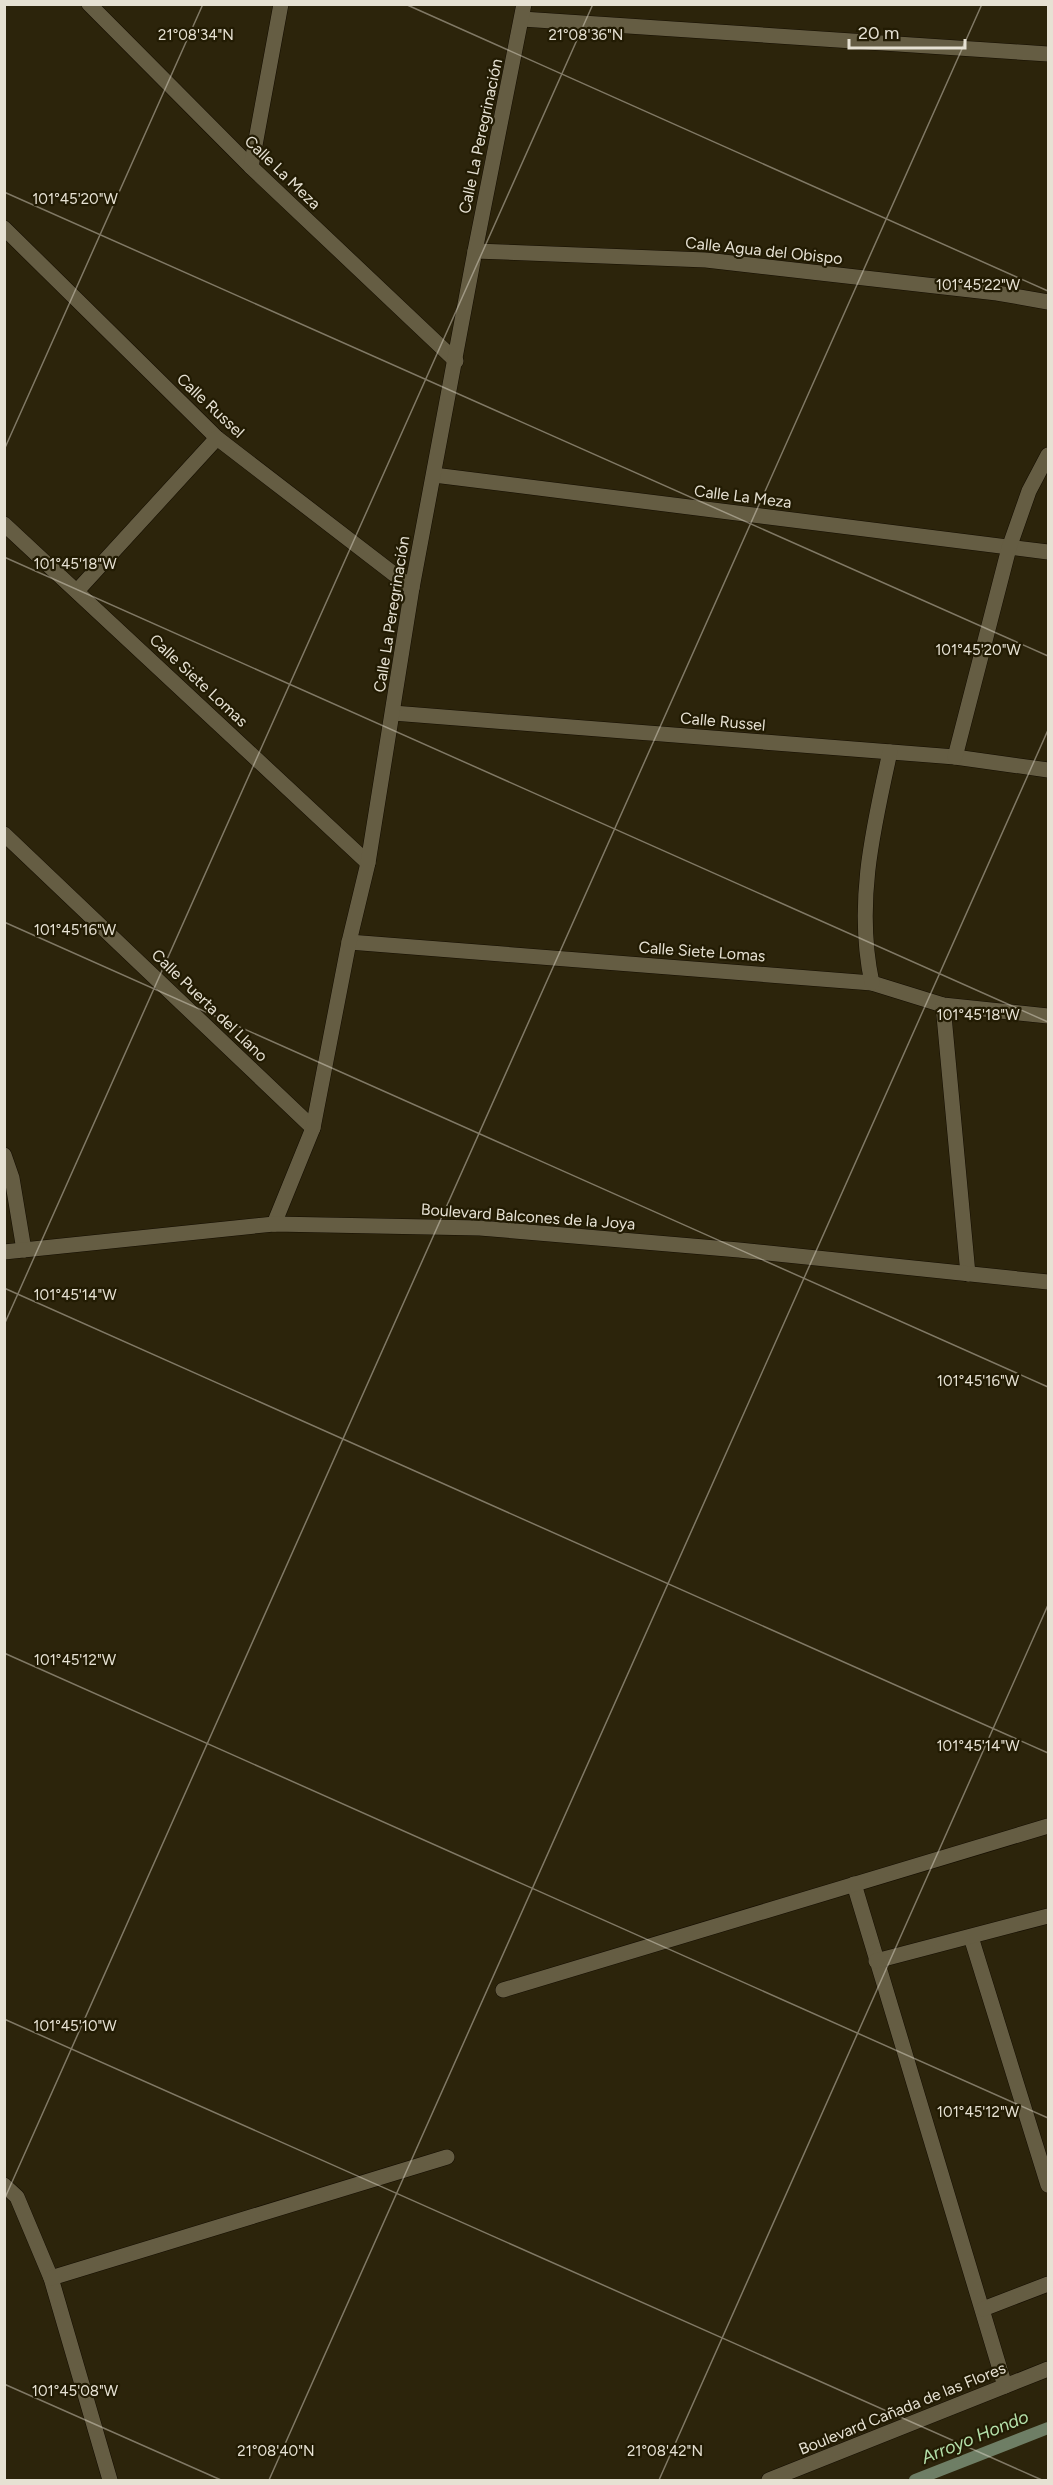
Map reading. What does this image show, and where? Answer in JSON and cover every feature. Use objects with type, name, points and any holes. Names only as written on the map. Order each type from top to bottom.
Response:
[{"type":"street","name":"Calle La Meza","points":[[89,4],[251,167],[456,361]]},
{"type":"street","points":[[251,167],[281,4]]},
{"type":"street","points":[[523,12],[1048,54]]},
{"type":"street","name":"Calle La Peregrinación","points":[[274,1224],[313,1128],[350,942],[369,863],[412,588],[475,251],[523,12]]},
{"type":"street","name":"Calle Russel","points":[[4,228],[217,438],[412,588]]},
{"type":"street","name":"Calle Agua del Obispo","points":[[475,251],[706,260],[997,292],[1048,302]]},
{"type":"street","points":[[77,591],[217,438]]},
{"type":"street","points":[[955,757],[1009,548],[1029,491],[1048,455]]},
{"type":"street","name":"Calle La Meza","points":[[434,475],[1048,552]]},
{"type":"street","name":"Calle Siete Lomas","points":[[4,524],[369,863]]},
{"type":"street","name":"Calle Russel","points":[[393,713],[955,757],[1048,770]]},
{"type":"street","points":[[872,983],[865,952],[864,904],[870,840],[890,752]]},
{"type":"street","name":"Calle Puerta del Llano","points":[[4,834],[313,1128]]},
{"type":"street","name":"Calle Siete Lomas","points":[[350,942],[872,983],[943,1005],[1048,1016]]},
{"type":"street","points":[[943,1005],[968,1274]]},
{"type":"street","points":[[4,1155],[12,1178],[24,1250]]},
{"type":"street","name":"Boulevard Balcones de la Joya","points":[[4,1252],[274,1224],[480,1228],[1048,1282]]},
{"type":"street","points":[[502,1990],[1048,1826]]},
{"type":"street","points":[[854,1884],[1005,2386]]},
{"type":"street","points":[[876,1961],[1048,1916]]},
{"type":"street","points":[[971,1936],[1048,2185]]},
{"type":"street","points":[[51,2278],[447,2157]]},
{"type":"street","points":[[4,2185],[17,2197],[51,2278],[110,2481]]},
{"type":"street","points":[[983,2309],[1048,2284]]},
{"type":"street","name":"Boulevard Cañada de las Flores","points":[[769,2481],[1048,2369]]},
{"type":"waterway","name":"Arroyo Hondo","points":[[915,2480],[1048,2428]]}]
